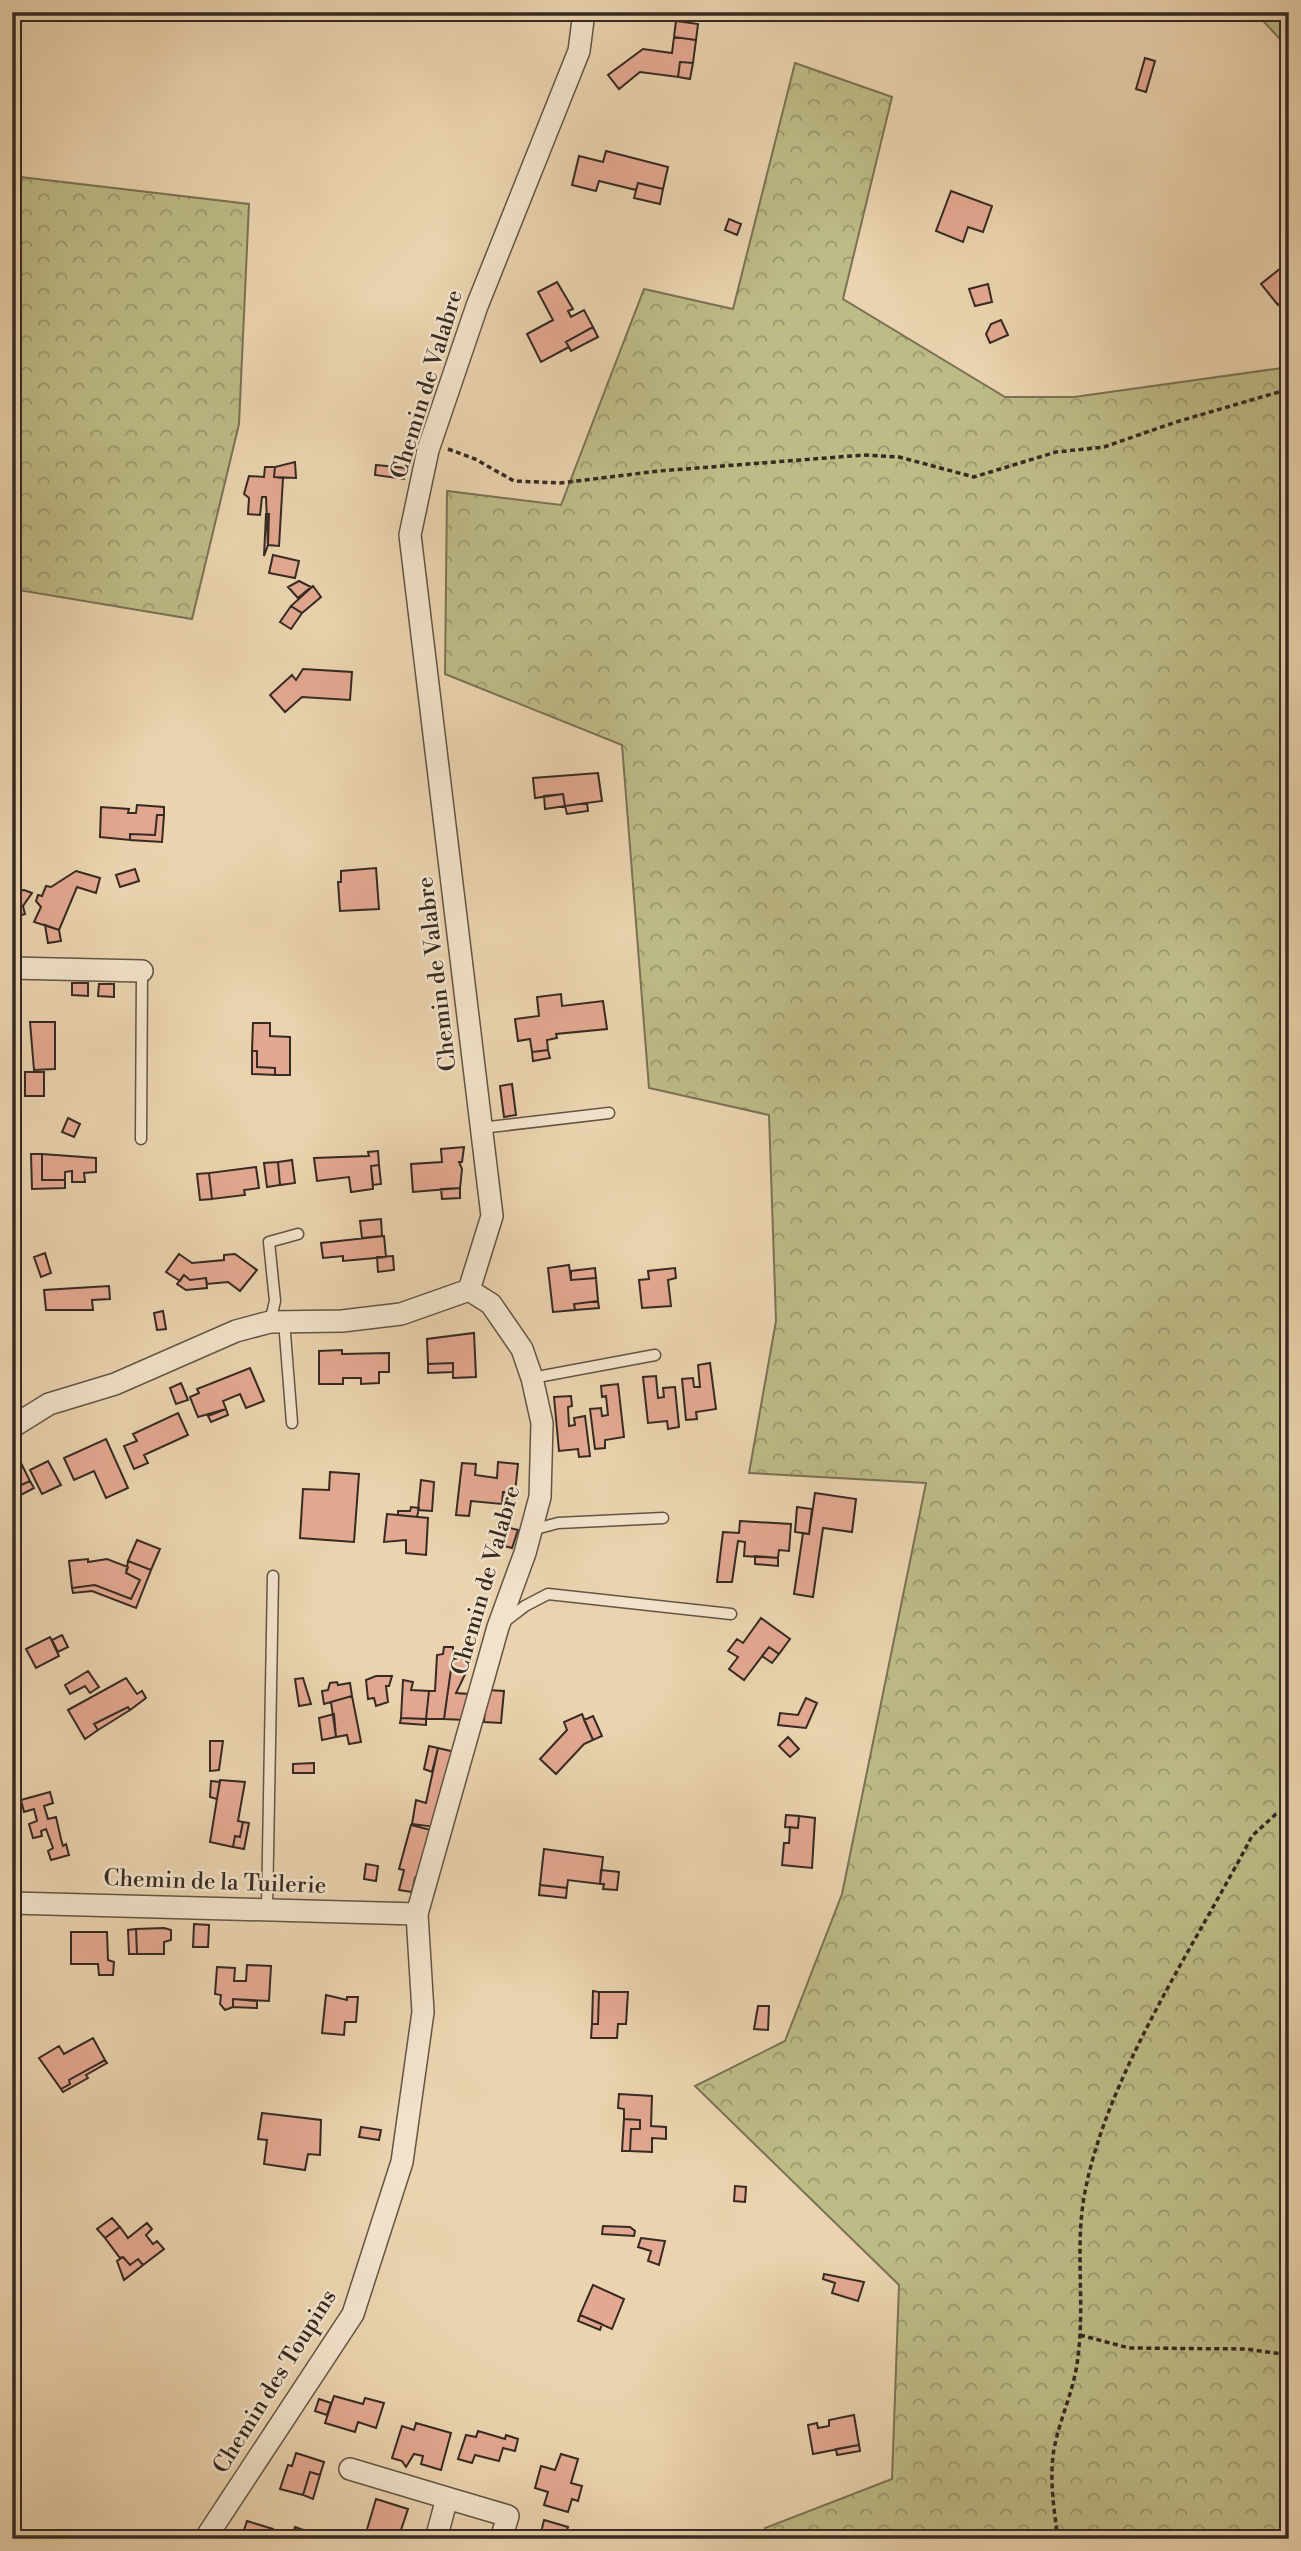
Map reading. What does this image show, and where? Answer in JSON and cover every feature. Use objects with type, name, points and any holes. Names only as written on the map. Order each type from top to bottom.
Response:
[{"type":"street","name":"Chemin de Valabre","points":[[417,1914],[498,1627],[532,1530],[540,1497],[542,1423],[522,1349],[491,1304],[469,1290],[492,1216],[410,535],[430,444],[477,306],[579,51],[584,12]]},
{"type":"street","points":[[12,968],[142,971]]},
{"type":"street","points":[[12,1427],[49,1404],[115,1384],[236,1331],[277,1321],[342,1321],[401,1314],[469,1290]]},
{"type":"street","name":"Chemin de la Tuilerie","points":[[12,1903],[417,1914]]},
{"type":"street","name":"Chemin des Toupins","points":[[205,2539],[353,2314],[402,2162],[423,2012],[417,1914]]},
{"type":"street","points":[[349,2469],[508,2516],[501,2539]]},
{"type":"street","points":[[436,2539],[447,2498]]},
{"type":"lane","points":[[141,1139],[142,971]]},
{"type":"lane","points":[[481,1128],[609,1113]]},
{"type":"lane","points":[[292,1423],[269,1242],[298,1234]]},
{"type":"lane","points":[[532,1378],[655,1355]]},
{"type":"lane","points":[[532,1530],[558,1524],[663,1518]]},
{"type":"lane","points":[[267,1909],[273,1576]]},
{"type":"lane","points":[[498,1627],[525,1606],[548,1594],[731,1614]]},
{"type":"path","points":[[430,444],[475,459],[514,481],[560,483],[659,471],[864,456],[900,457],[974,477],[1056,452],[1104,447],[1176,422],[1289,389]]},
{"type":"path","points":[[1058,2539],[1051,2491],[1054,2448],[1072,2393],[1080,2335],[1079,2250],[1084,2196],[1114,2102],[1163,2001],[1252,1836],[1276,1814],[1289,1813]]},
{"type":"path","points":[[1080,2335],[1129,2348],[1246,2349],[1289,2355]]},
{"type":"green space","points":[[1255,12],[1289,12],[1289,49]]},
{"type":"green space","points":[[795,63],[892,97],[843,299],[1005,397],[1074,397],[1289,367],[1289,2539],[768,2539],[765,2528],[892,2479],[899,2285],[695,2086],[785,2041],[842,1894],[926,1483],[749,1473],[776,1321],[769,1115],[649,1088],[622,745],[445,674],[447,491],[561,505],[644,289],[733,309]]},
{"type":"green space","points":[[12,176],[249,204],[239,424],[192,619],[12,589]]},
{"type":"building","points":[[676,21],[698,24],[696,40],[674,37]]},
{"type":"building","points":[[674,37],[696,40],[693,63],[680,62],[678,77],[640,72],[619,89],[608,75],[643,49],[672,53]]},
{"type":"building","points":[[1145,58],[1155,61],[1146,92],[1136,89]]},
{"type":"building","points":[[680,62],[693,63],[690,79],[678,77]]},
{"type":"building","points":[[606,151],[668,167],[663,189],[638,183],[636,190],[599,181],[596,191],[572,185],[579,156],[603,162]]},
{"type":"building","points":[[638,183],[663,189],[660,204],[634,198]]},
{"type":"building","points":[[951,191],[992,206],[983,232],[968,227],[963,242],[936,231]]},
{"type":"building","points":[[729,219],[741,224],[737,235],[725,230]]},
{"type":"building","points":[[1287,263],[1289,296],[1278,305],[1261,284]]},
{"type":"building","points":[[557,282],[573,309],[568,311],[571,317],[584,310],[593,327],[566,342],[569,347],[541,362],[527,334],[553,320],[538,292]]},
{"type":"building","points":[[988,284],[992,302],[975,306],[969,289]]},
{"type":"building","points":[[1001,320],[1008,335],[990,343],[986,334],[991,324]]},
{"type":"building","points":[[593,327],[598,337],[571,351],[566,342]]},
{"type":"building","points":[[295,462],[296,478],[274,477],[275,467]]},
{"type":"building","points":[[376,465],[406,468],[404,479],[375,475]]},
{"type":"building","points":[[265,467],[275,467],[274,477],[283,478],[279,546],[268,545],[266,497],[262,497],[260,515],[248,514],[249,498],[244,494],[249,476],[264,477]]},
{"type":"building","points":[[266,514],[269,514],[268,545],[264,556]]},
{"type":"building","points":[[273,555],[299,561],[295,578],[269,573]]},
{"type":"building","points":[[299,581],[311,587],[298,598],[288,587]]},
{"type":"building","points":[[313,586],[321,597],[302,613],[291,606]]},
{"type":"building","points":[[291,606],[302,613],[291,629],[280,622]]},
{"type":"building","points":[[303,669],[352,672],[350,700],[302,697],[285,712],[270,695],[292,675],[296,680]]},
{"type":"building","points":[[598,773],[602,801],[565,806],[563,794],[535,798],[533,778]]},
{"type":"building","points":[[563,794],[565,806],[545,809],[544,796]]},
{"type":"building","points":[[587,803],[588,811],[567,814],[565,806]]},
{"type":"building","points":[[137,805],[164,807],[164,815],[157,815],[155,835],[130,834],[130,840],[100,837],[101,807],[129,809],[128,813],[136,813]]},
{"type":"building","points":[[157,815],[164,815],[162,842],[130,840],[130,834],[155,835]]},
{"type":"building","points":[[376,868],[379,909],[340,911],[338,882],[341,882],[341,871]]},
{"type":"building","points":[[135,869],[139,881],[120,887],[116,875]]},
{"type":"building","points":[[76,871],[100,878],[96,893],[77,887],[59,930],[34,922],[41,907],[36,901],[38,895],[42,896],[46,886],[51,887]]},
{"type":"building","points":[[24,890],[32,893],[23,906],[25,914],[14,917],[12,892]]},
{"type":"building","points":[[45,925],[59,930],[61,941],[48,943]]},
{"type":"building","points":[[72,983],[88,983],[88,996],[72,995]]},
{"type":"building","points":[[99,984],[114,984],[114,997],[98,996]]},
{"type":"building","points":[[561,994],[562,1006],[603,1001],[607,1029],[556,1034],[557,1038],[547,1040],[548,1050],[532,1052],[530,1039],[518,1041],[515,1019],[539,1016],[537,997]]},
{"type":"building","points":[[30,1022],[55,1022],[55,1069],[34,1070]]},
{"type":"building","points":[[253,1023],[270,1023],[270,1036],[290,1037],[290,1075],[275,1075],[275,1068],[257,1067],[257,1051],[252,1051]]},
{"type":"building","points":[[548,1050],[550,1058],[533,1061],[532,1052]]},
{"type":"building","points":[[252,1051],[257,1051],[257,1067],[275,1068],[275,1075],[252,1074]]},
{"type":"building","points":[[25,1072],[44,1072],[44,1096],[25,1096]]},
{"type":"building","points":[[512,1084],[516,1115],[504,1117],[500,1086]]},
{"type":"building","points":[[68,1118],[80,1124],[74,1137],[62,1132]]},
{"type":"building","points":[[464,1147],[462,1162],[459,1162],[462,1169],[460,1188],[413,1192],[411,1164],[442,1162],[441,1149]]},
{"type":"building","points":[[378,1151],[379,1165],[371,1166],[373,1189],[351,1192],[349,1177],[317,1181],[314,1158],[369,1156],[368,1152]]},
{"type":"building","points":[[31,1154],[42,1154],[42,1180],[65,1180],[65,1188],[32,1189]]},
{"type":"building","points":[[42,1154],[96,1158],[96,1172],[84,1173],[85,1182],[72,1182],[72,1171],[65,1172],[65,1180],[42,1180]]},
{"type":"building","points":[[292,1160],[295,1183],[280,1185],[278,1162]]},
{"type":"building","points":[[278,1162],[280,1185],[267,1187],[264,1163]]},
{"type":"building","points":[[379,1165],[381,1184],[373,1185],[371,1166]]},
{"type":"building","points":[[256,1167],[259,1188],[244,1190],[245,1195],[212,1199],[209,1173]]},
{"type":"building","points":[[209,1173],[212,1199],[200,1200],[197,1174]]},
{"type":"building","points":[[460,1188],[460,1198],[442,1199],[441,1189]]},
{"type":"building","points":[[381,1219],[382,1236],[362,1238],[360,1221]]},
{"type":"building","points":[[384,1236],[386,1257],[343,1261],[343,1256],[323,1258],[321,1243]]},
{"type":"building","points":[[45,1253],[51,1273],[41,1277],[34,1257]]},
{"type":"building","points":[[179,1254],[192,1263],[224,1260],[224,1255],[235,1254],[257,1270],[240,1291],[228,1282],[207,1284],[206,1278],[190,1280],[184,1275],[180,1281],[166,1272]]},
{"type":"building","points":[[393,1256],[394,1270],[378,1272],[377,1257]]},
{"type":"building","points":[[569,1265],[571,1280],[596,1278],[598,1301],[574,1304],[575,1310],[553,1312],[548,1268]]},
{"type":"building","points":[[595,1268],[596,1278],[571,1280],[571,1271]]},
{"type":"building","points":[[675,1268],[676,1278],[668,1280],[671,1306],[642,1308],[639,1280],[649,1279],[648,1271]]},
{"type":"building","points":[[184,1275],[190,1280],[206,1278],[207,1288],[186,1290],[177,1284]]},
{"type":"building","points":[[109,1286],[110,1299],[92,1300],[93,1310],[46,1310],[44,1290]]},
{"type":"building","points":[[598,1301],[599,1308],[575,1310],[574,1304]]},
{"type":"building","points":[[163,1311],[166,1329],[157,1330],[154,1313]]},
{"type":"building","points":[[474,1333],[476,1377],[453,1378],[453,1363],[428,1364],[427,1339]]},
{"type":"building","points":[[342,1350],[342,1354],[389,1353],[389,1372],[379,1372],[379,1383],[361,1384],[361,1378],[343,1378],[343,1384],[319,1384],[319,1351]]},
{"type":"building","points":[[453,1363],[453,1372],[428,1373],[428,1364]]},
{"type":"building","points":[[710,1363],[716,1409],[696,1412],[697,1419],[686,1420],[682,1379],[693,1378],[694,1387],[700,1387],[698,1365]]},
{"type":"building","points":[[250,1368],[264,1401],[246,1408],[240,1394],[223,1401],[226,1409],[198,1417],[190,1397],[199,1393],[197,1389]]},
{"type":"building","points":[[656,1376],[658,1398],[664,1397],[663,1388],[675,1387],[679,1427],[668,1429],[667,1421],[648,1423],[643,1377]]},
{"type":"building","points":[[181,1383],[188,1400],[176,1404],[170,1388]]},
{"type":"building","points":[[618,1384],[624,1437],[605,1440],[605,1448],[595,1449],[590,1409],[601,1408],[602,1416],[608,1415],[606,1396],[602,1397],[601,1386]]},
{"type":"building","points":[[571,1396],[572,1406],[568,1407],[569,1426],[575,1425],[574,1418],[585,1416],[590,1456],[579,1457],[578,1449],[559,1451],[554,1397]]},
{"type":"building","points":[[226,1409],[228,1415],[211,1422],[208,1416]]},
{"type":"building","points":[[178,1413],[188,1435],[144,1455],[148,1463],[134,1469],[124,1446],[137,1441],[133,1434]]},
{"type":"building","points":[[106,1439],[128,1488],[106,1498],[94,1471],[74,1480],[64,1458]]},
{"type":"building","points":[[48,1461],[61,1485],[42,1494],[30,1470]]},
{"type":"building","points":[[498,1462],[518,1464],[515,1493],[503,1492],[502,1504],[471,1501],[469,1516],[456,1515],[462,1463],[476,1464],[475,1475],[497,1478]]},
{"type":"building","points":[[21,1463],[30,1481],[17,1487],[21,1495],[12,1499],[12,1468]]},
{"type":"building","points":[[330,1472],[359,1474],[354,1542],[300,1538],[303,1489],[329,1490]]},
{"type":"building","points":[[421,1480],[434,1482],[432,1511],[418,1510]]},
{"type":"building","points":[[30,1481],[34,1488],[21,1495],[17,1487]]},
{"type":"building","points":[[503,1492],[515,1493],[514,1506],[502,1504]]},
{"type":"building","points":[[815,1493],[856,1499],[852,1532],[823,1528],[813,1597],[794,1594],[803,1533],[809,1534]]},
{"type":"building","points":[[411,1507],[419,1508],[417,1517],[398,1515],[398,1511],[410,1511]]},
{"type":"building","points":[[797,1507],[812,1509],[809,1534],[795,1532]]},
{"type":"building","points":[[387,1514],[428,1518],[426,1555],[406,1553],[406,1540],[384,1542]]},
{"type":"building","points":[[740,1521],[791,1524],[789,1551],[779,1550],[778,1558],[744,1556],[745,1542],[738,1541],[732,1582],[717,1582],[723,1532],[739,1533]]},
{"type":"building","points":[[506,1527],[518,1530],[512,1548],[500,1545]]},
{"type":"building","points":[[137,1540],[160,1549],[151,1570],[128,1561]]},
{"type":"building","points":[[755,1556],[778,1558],[778,1566],[755,1564]]},
{"type":"building","points":[[88,1559],[88,1562],[107,1559],[128,1567],[126,1573],[140,1580],[131,1599],[95,1585],[72,1588],[69,1561]]},
{"type":"building","points":[[128,1561],[151,1570],[136,1608],[92,1591],[73,1593],[72,1588],[95,1585],[131,1599],[140,1580],[126,1573]]},
{"type":"building","points":[[761,1618],[790,1639],[779,1654],[769,1647],[744,1680],[729,1669],[738,1657],[728,1651],[737,1639],[743,1643]]},
{"type":"building","points":[[62,1635],[68,1647],[58,1652],[52,1640]]},
{"type":"building","points":[[50,1637],[59,1656],[36,1668],[26,1649]]},
{"type":"building","points":[[444,1647],[453,1647],[453,1655],[444,1719],[426,1719],[429,1691],[435,1691],[437,1655],[443,1654]]},
{"type":"building","points":[[769,1647],[779,1654],[772,1663],[762,1656]]},
{"type":"building","points":[[453,1655],[472,1660],[456,1693],[469,1694],[465,1720],[444,1719]]},
{"type":"building","points":[[88,1671],[99,1687],[90,1693],[85,1686],[70,1694],[65,1685]]},
{"type":"building","points":[[376,1676],[392,1676],[389,1686],[386,1686],[388,1702],[376,1706],[374,1698],[368,1699],[366,1680]]},
{"type":"building","points":[[126,1678],[137,1694],[142,1691],[146,1698],[130,1710],[128,1707],[94,1724],[98,1730],[85,1739],[68,1710]]},
{"type":"building","points":[[303,1678],[311,1704],[299,1706],[295,1679]]},
{"type":"building","points":[[403,1680],[413,1682],[411,1690],[429,1691],[426,1719],[401,1718]]},
{"type":"building","points":[[337,1682],[338,1685],[350,1683],[352,1696],[324,1704],[322,1691],[328,1690],[330,1683]]},
{"type":"building","points":[[487,1690],[504,1691],[501,1723],[484,1722]]},
{"type":"building","points":[[352,1696],[361,1742],[349,1744],[347,1735],[336,1737],[331,1702]]},
{"type":"building","points":[[806,1698],[817,1703],[806,1728],[778,1725],[780,1713],[798,1715]]},
{"type":"building","points":[[128,1707],[130,1710],[98,1730],[94,1724]]},
{"type":"building","points":[[334,1714],[336,1737],[322,1740],[319,1718]]},
{"type":"building","points":[[582,1714],[593,1740],[584,1744],[556,1774],[540,1759],[567,1730],[564,1722]]},
{"type":"building","points":[[593,1716],[602,1736],[593,1740],[584,1720]]},
{"type":"building","points":[[401,1718],[426,1719],[426,1725],[400,1723]]},
{"type":"building","points":[[788,1737],[799,1749],[790,1757],[779,1746]]},
{"type":"building","points":[[210,1741],[223,1741],[219,1770],[210,1771]]},
{"type":"building","points":[[429,1746],[438,1748],[432,1772],[424,1769]]},
{"type":"building","points":[[438,1748],[455,1752],[435,1827],[412,1824],[416,1800],[426,1803]]},
{"type":"building","points":[[314,1763],[314,1773],[293,1773],[293,1764]]},
{"type":"building","points":[[220,1780],[245,1782],[238,1821],[243,1822],[240,1837],[235,1836],[233,1847],[210,1842]]},
{"type":"building","points":[[211,1781],[220,1782],[217,1799],[210,1797]]},
{"type":"building","points":[[50,1792],[53,1803],[44,1806],[48,1819],[56,1817],[63,1846],[66,1844],[69,1855],[51,1860],[48,1851],[53,1848],[46,1829],[41,1831],[42,1836],[33,1838],[29,1824],[37,1821],[34,1809],[24,1812],[21,1800]]},
{"type":"building","points":[[786,1815],[799,1816],[798,1828],[785,1827]]},
{"type":"building","points":[[799,1816],[815,1818],[812,1868],[782,1865],[784,1843],[789,1843],[790,1827],[798,1828]]},
{"type":"building","points":[[243,1822],[249,1823],[244,1849],[233,1847],[235,1836],[240,1837]]},
{"type":"building","points":[[411,1825],[431,1830],[419,1879],[415,1878],[412,1892],[399,1890],[404,1870],[399,1869]]},
{"type":"building","points":[[544,1849],[603,1857],[600,1884],[568,1880],[567,1888],[540,1885]]},
{"type":"building","points":[[366,1864],[378,1866],[376,1881],[364,1879]]},
{"type":"building","points":[[601,1870],[619,1872],[617,1890],[603,1889],[604,1884],[600,1884]]},
{"type":"building","points":[[540,1885],[567,1888],[566,1898],[539,1895]]},
{"type":"building","points":[[194,1924],[209,1925],[208,1947],[193,1947]]},
{"type":"building","points":[[136,1929],[171,1930],[171,1940],[164,1942],[164,1954],[137,1954]]},
{"type":"building","points":[[136,1929],[137,1954],[129,1954],[128,1930]]},
{"type":"building","points":[[71,1932],[107,1932],[108,1960],[114,1962],[113,1975],[99,1975],[98,1964],[71,1964]]},
{"type":"building","points":[[247,1965],[271,1966],[269,2001],[233,1999],[233,2007],[225,2010],[220,2004],[221,1995],[215,1994],[217,1967],[235,1968],[234,1981],[246,1981]]},
{"type":"building","points":[[593,1991],[599,1992],[598,2024],[592,2024]]},
{"type":"building","points":[[599,1992],[628,1992],[626,2024],[618,2024],[617,2038],[591,2038],[592,2024],[598,2024]]},
{"type":"building","points":[[326,1995],[347,2000],[347,1997],[358,1997],[356,2022],[345,2022],[344,2035],[322,2033]]},
{"type":"building","points":[[233,1999],[257,2001],[257,2008],[233,2007]]},
{"type":"building","points":[[758,2006],[769,2006],[768,2030],[754,2029]]},
{"type":"building","points":[[93,2038],[105,2060],[69,2080],[70,2084],[61,2089],[39,2058],[59,2046],[64,2054]]},
{"type":"building","points":[[105,2060],[107,2063],[86,2075],[88,2078],[63,2092],[61,2089],[70,2084],[69,2080]]},
{"type":"building","points":[[619,2094],[652,2096],[651,2126],[666,2127],[666,2139],[652,2138],[652,2152],[630,2151],[631,2129],[640,2129],[640,2120],[624,2119],[624,2109],[618,2108]]},
{"type":"building","points":[[262,2113],[321,2120],[320,2155],[308,2154],[305,2170],[264,2164],[267,2140],[258,2139]]},
{"type":"building","points":[[624,2119],[640,2120],[640,2129],[631,2129],[630,2151],[622,2151]]},
{"type":"building","points":[[361,2127],[381,2130],[379,2140],[359,2137]]},
{"type":"building","points":[[735,2186],[746,2187],[745,2202],[734,2201]]},
{"type":"building","points":[[112,2218],[120,2227],[105,2238],[97,2229]]},
{"type":"building","points":[[147,2223],[152,2229],[146,2235],[153,2244],[157,2241],[164,2249],[143,2265],[138,2259],[130,2265],[123,2257],[120,2258],[105,2238],[120,2227],[128,2238]]},
{"type":"building","points":[[603,2226],[630,2227],[635,2231],[634,2236],[602,2234]]},
{"type":"building","points":[[641,2238],[665,2241],[659,2265],[648,2261],[651,2251],[638,2247]]},
{"type":"building","points":[[123,2257],[130,2265],[138,2259],[143,2265],[124,2280],[117,2261]]},
{"type":"building","points":[[824,2274],[864,2282],[858,2301],[832,2293],[835,2283],[823,2279]]},
{"type":"building","points":[[593,2285],[624,2299],[612,2329],[580,2315]]},
{"type":"building","points":[[580,2315],[602,2324],[600,2330],[578,2321]]},
{"type":"building","points":[[334,2396],[363,2404],[365,2398],[384,2403],[376,2428],[358,2422],[355,2432],[325,2423]]},
{"type":"building","points":[[319,2399],[331,2403],[327,2415],[315,2411]]},
{"type":"building","points":[[854,2415],[859,2445],[813,2454],[808,2425],[817,2423],[818,2428],[829,2426],[829,2420]]},
{"type":"building","points":[[416,2423],[451,2433],[441,2470],[421,2464],[423,2456],[414,2454],[406,2467],[402,2461],[392,2458],[402,2426],[414,2430]]},
{"type":"building","points":[[478,2431],[505,2439],[506,2435],[518,2439],[515,2451],[503,2448],[499,2461],[475,2455],[472,2463],[458,2459],[466,2435],[476,2437]]},
{"type":"building","points":[[859,2445],[860,2451],[837,2455],[836,2449]]},
{"type":"building","points":[[296,2453],[324,2462],[320,2475],[310,2472],[303,2495],[280,2489],[288,2465],[292,2466]]},
{"type":"building","points":[[561,2454],[578,2459],[571,2483],[582,2486],[578,2501],[572,2499],[568,2512],[544,2505],[548,2492],[535,2488],[541,2466],[555,2470]]},
{"type":"building","points":[[310,2472],[320,2475],[313,2499],[303,2495]]},
{"type":"building","points":[[376,2499],[408,2509],[401,2530],[405,2532],[403,2539],[365,2536]]},
{"type":"building","points":[[544,2520],[568,2527],[564,2539],[540,2537]]},
{"type":"building","points":[[247,2521],[273,2529],[270,2539],[241,2539]]},
{"type":"building","points":[[295,2527],[329,2539],[291,2539]]}]
